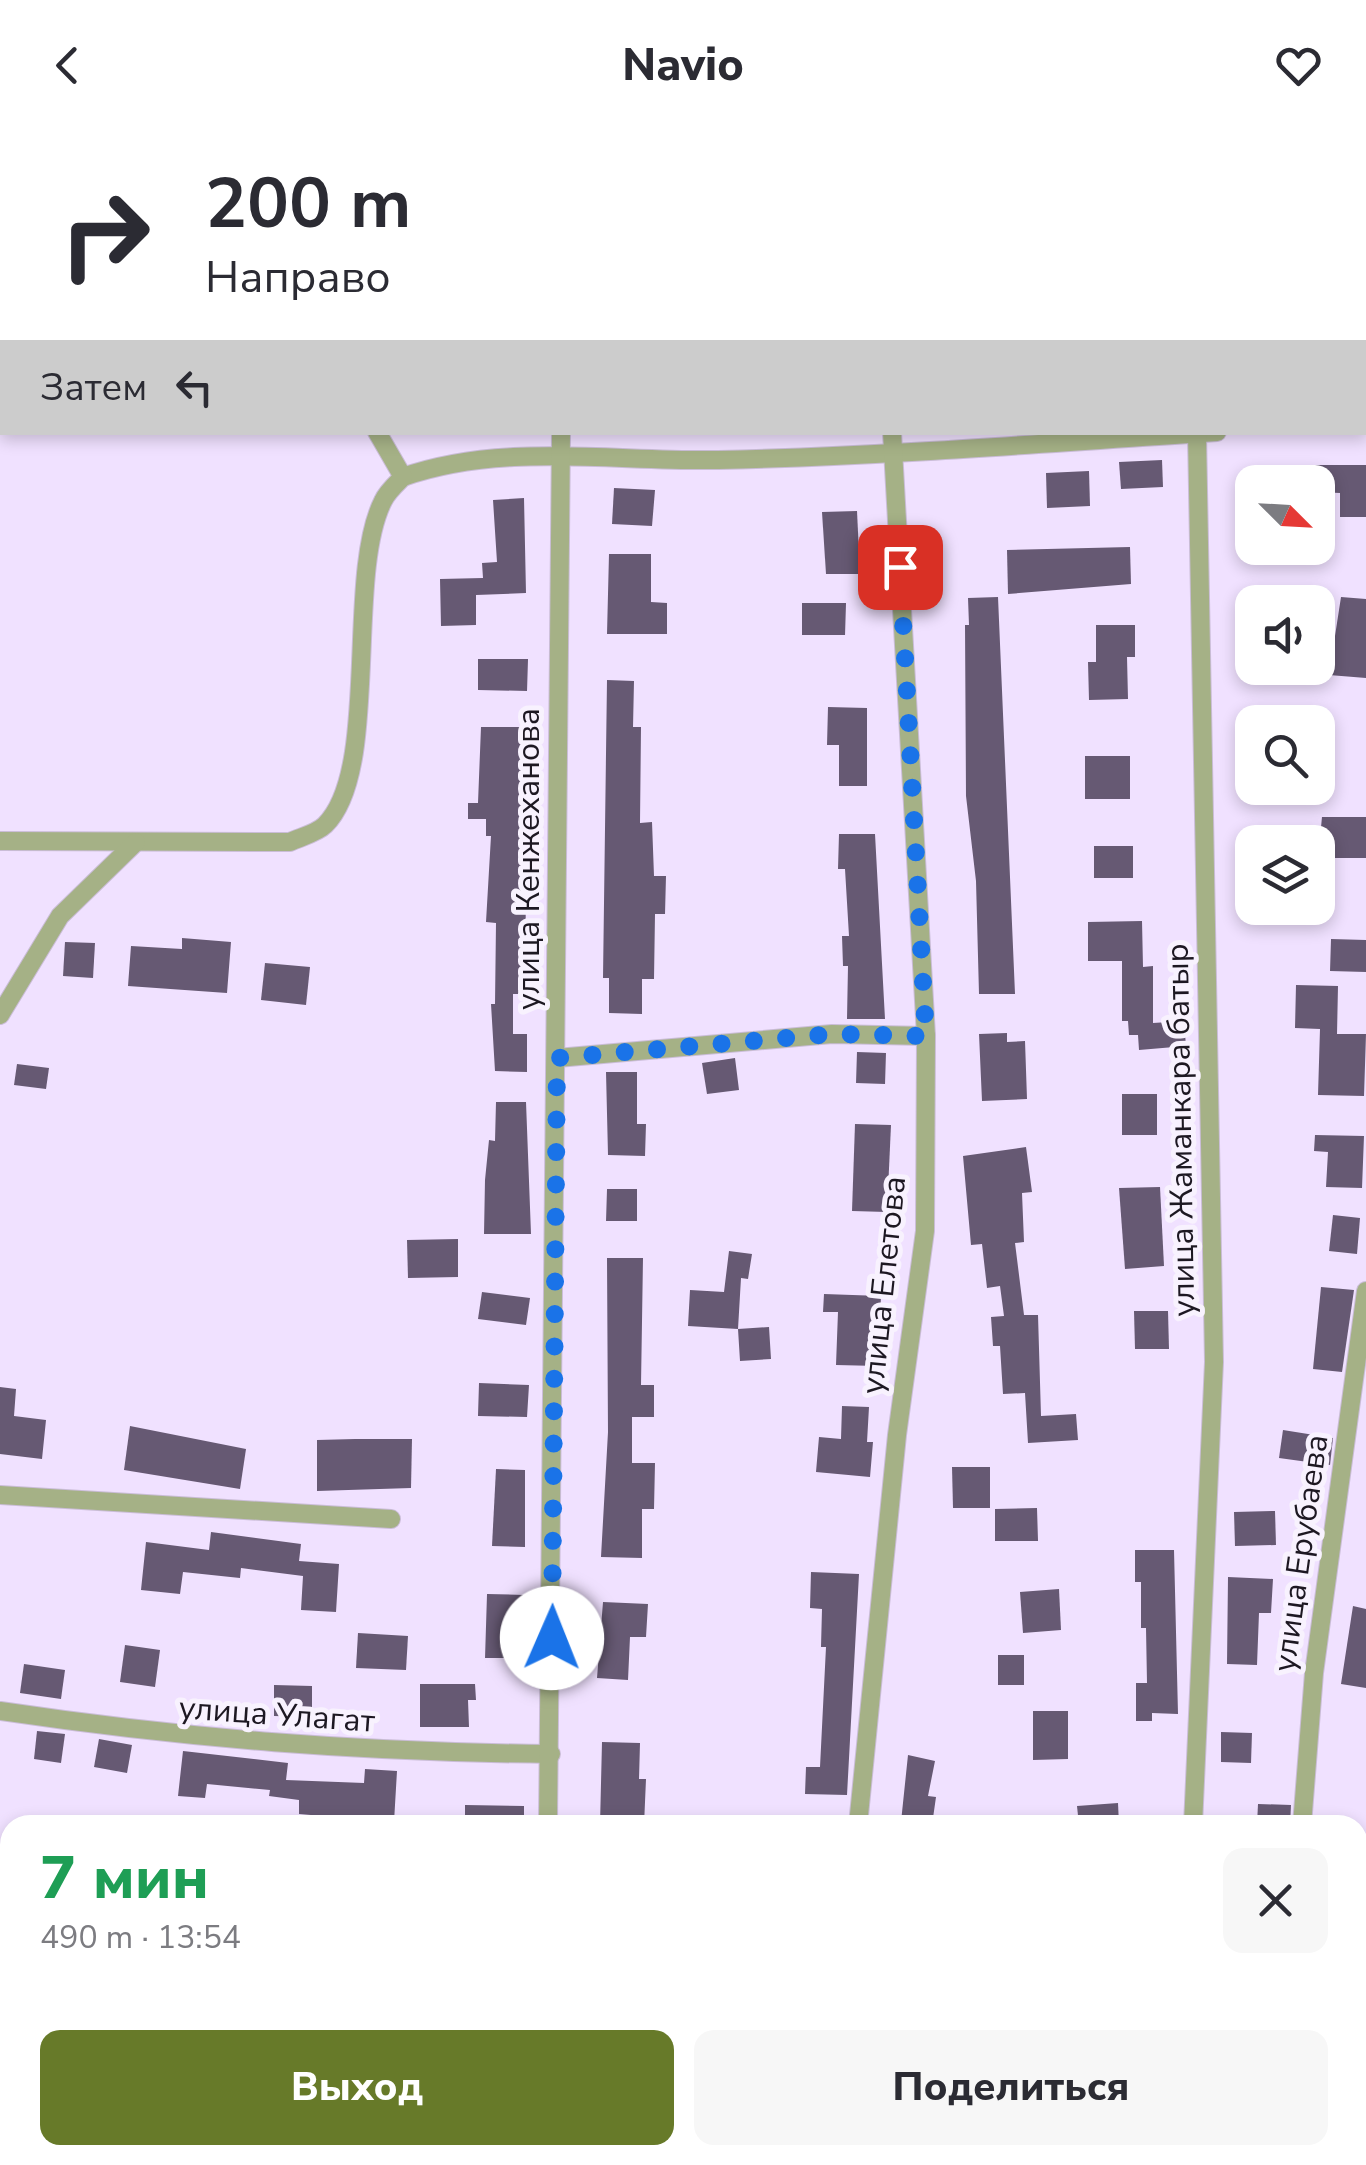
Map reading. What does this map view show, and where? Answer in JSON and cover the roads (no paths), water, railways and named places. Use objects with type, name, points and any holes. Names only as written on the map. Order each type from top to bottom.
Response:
[{"type":"street","points":[[379,435],[403,477]]},
{"type":"street","name":"улица Кенжеханова","points":[[548,1815],[561,435]]},
{"type":"street","points":[[0,841],[290,842],[324,826],[343,796],[354,744],[372,536],[384,499],[403,477],[440,464],[561,458],[718,460],[892,441],[1134,435]]},
{"type":"street","name":"улица Жаманкара батыр","points":[[1193,1815],[1214,1362],[1197,435]]},
{"type":"street","name":"улица Елетова","points":[[859,1815],[897,1435],[925,1232],[926,1036],[892,441]]},
{"type":"street","points":[[0,1015],[60,916],[136,842]]},
{"type":"street","points":[[557,1058],[832,1034],[926,1036]]},
{"type":"street","name":"улица Ерубаева","points":[[1303,1815],[1314,1672],[1366,1291]]},
{"type":"street","points":[[0,1495],[392,1519]]},
{"type":"street","name":"улица Улагат","points":[[0,1711],[172,1736],[384,1752],[551,1754]]}]
